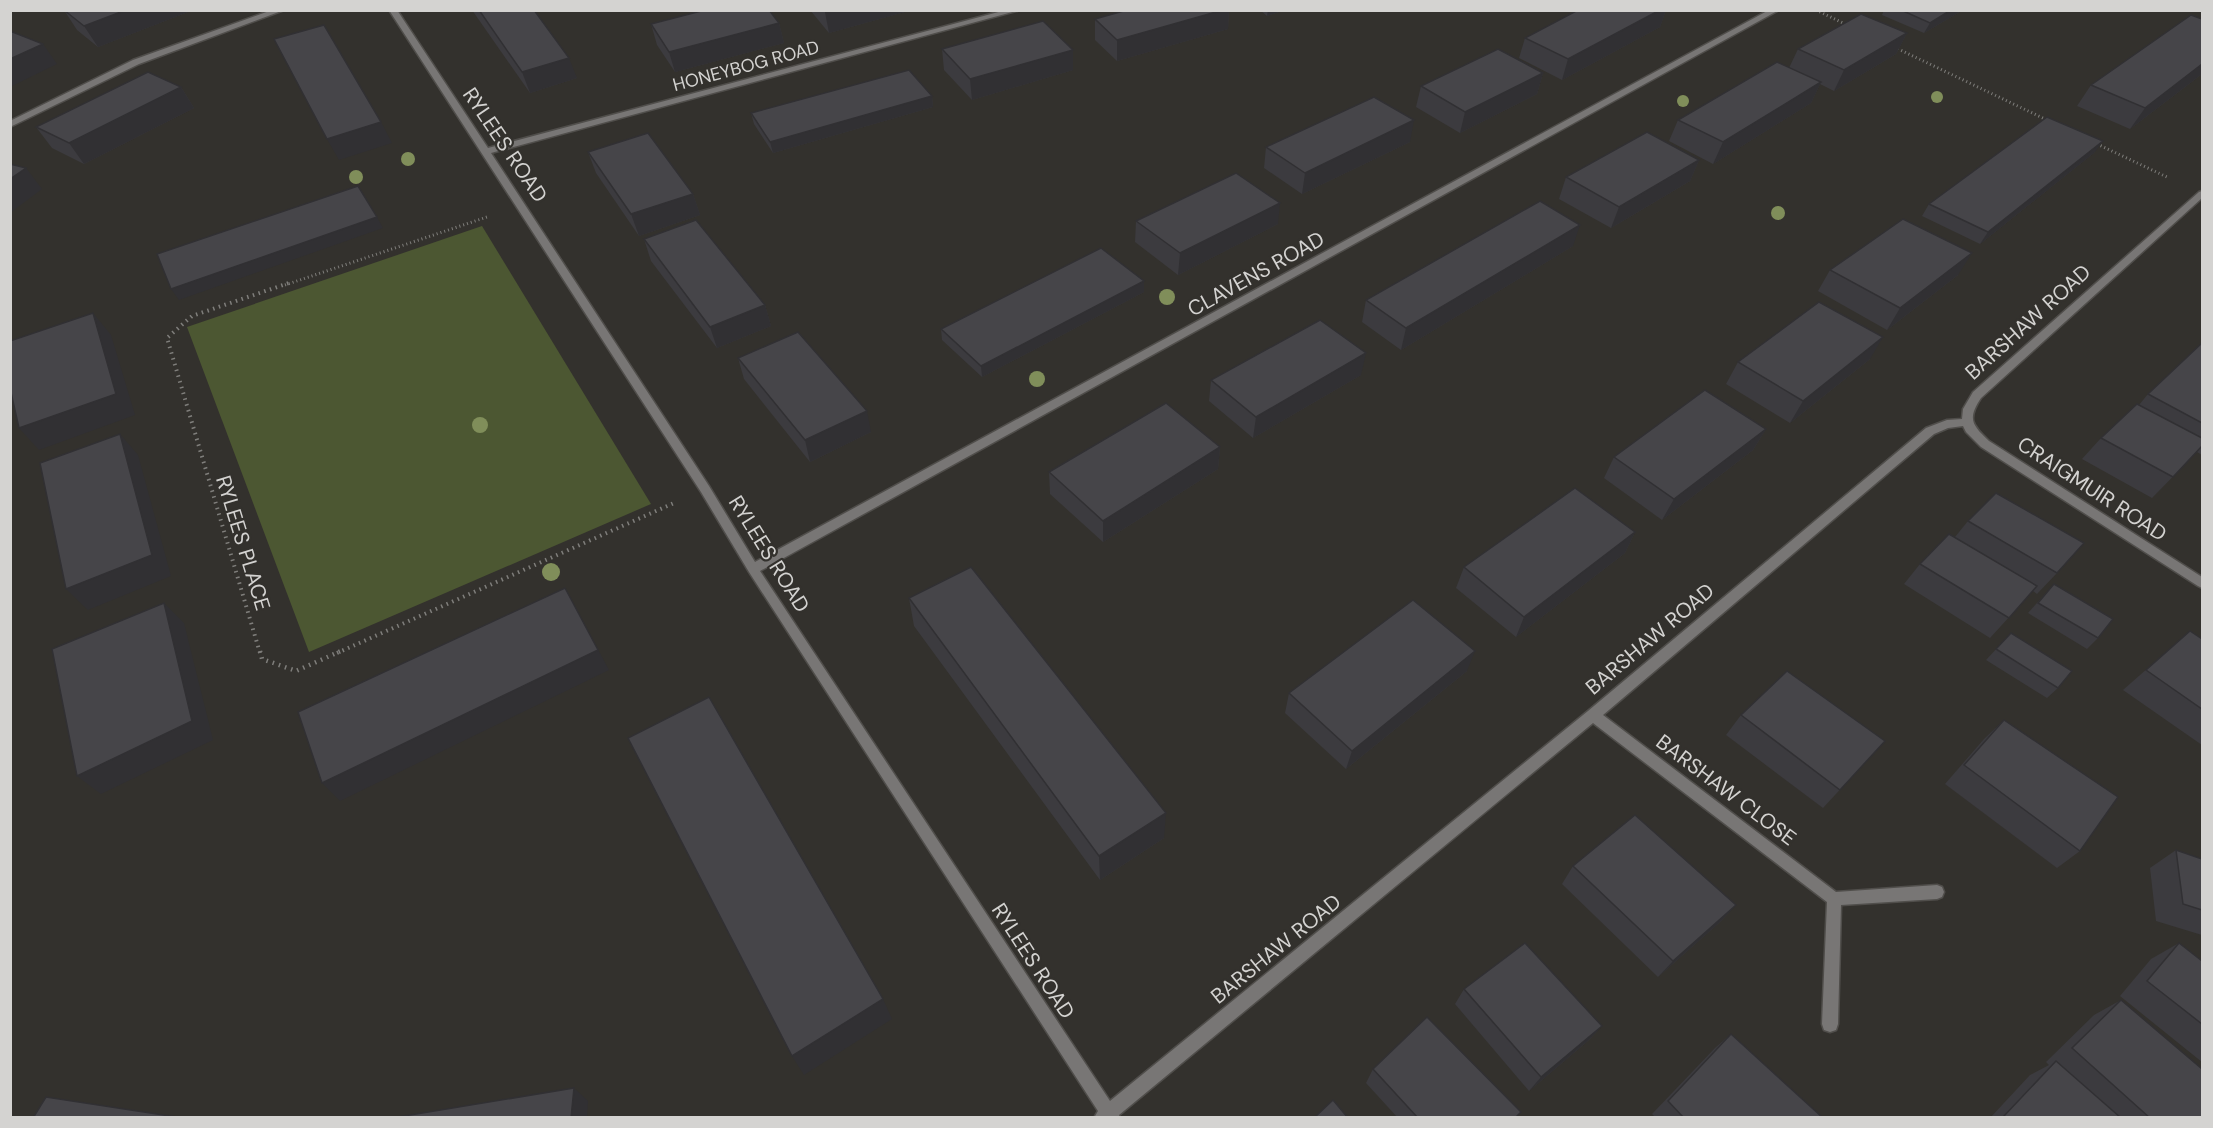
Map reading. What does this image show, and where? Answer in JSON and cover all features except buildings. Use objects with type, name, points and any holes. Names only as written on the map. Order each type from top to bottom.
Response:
[{"type":"street","points":[[10,125],[136,62],[281,10]]},
{"type":"street","name":"RYLEES ROAD","points":[[393,10],[484,152],[522,205],[705,489],[753,569],[1108,1116]]},
{"type":"street","name":"HONEYBOG ROAD","points":[[484,152],[1017,10]]},
{"type":"street","name":"CLAVENS ROAD","points":[[753,569],[1776,10]]},
{"type":"street","name":"BARSHAW ROAD","points":[[1108,1116],[1593,715],[1930,431],[1947,424],[1967,422],[1968,409],[1977,395],[2202,194]]},
{"type":"street","name":"CRAIGMUIR ROAD","points":[[1967,422],[1970,429],[1985,444],[2202,583]]},
{"type":"street","name":"BARSHAW CLOSE","points":[[1593,715],[1834,899]]},
{"type":"street","points":[[1830,1024],[1834,899],[1937,892]]},
{"type":"path","points":[[1816,10],[1849,26]]},
{"type":"path","points":[[1892,46],[2052,122]]},
{"type":"path","points":[[2095,143],[2170,178]]},
{"type":"path","name":"RYLEES PLACE","points":[[522,205],[192,316],[166,338],[262,659],[296,671],[705,489]]},
{"type":"green space","points":[[482,226],[651,504],[309,652],[187,327]]}]
